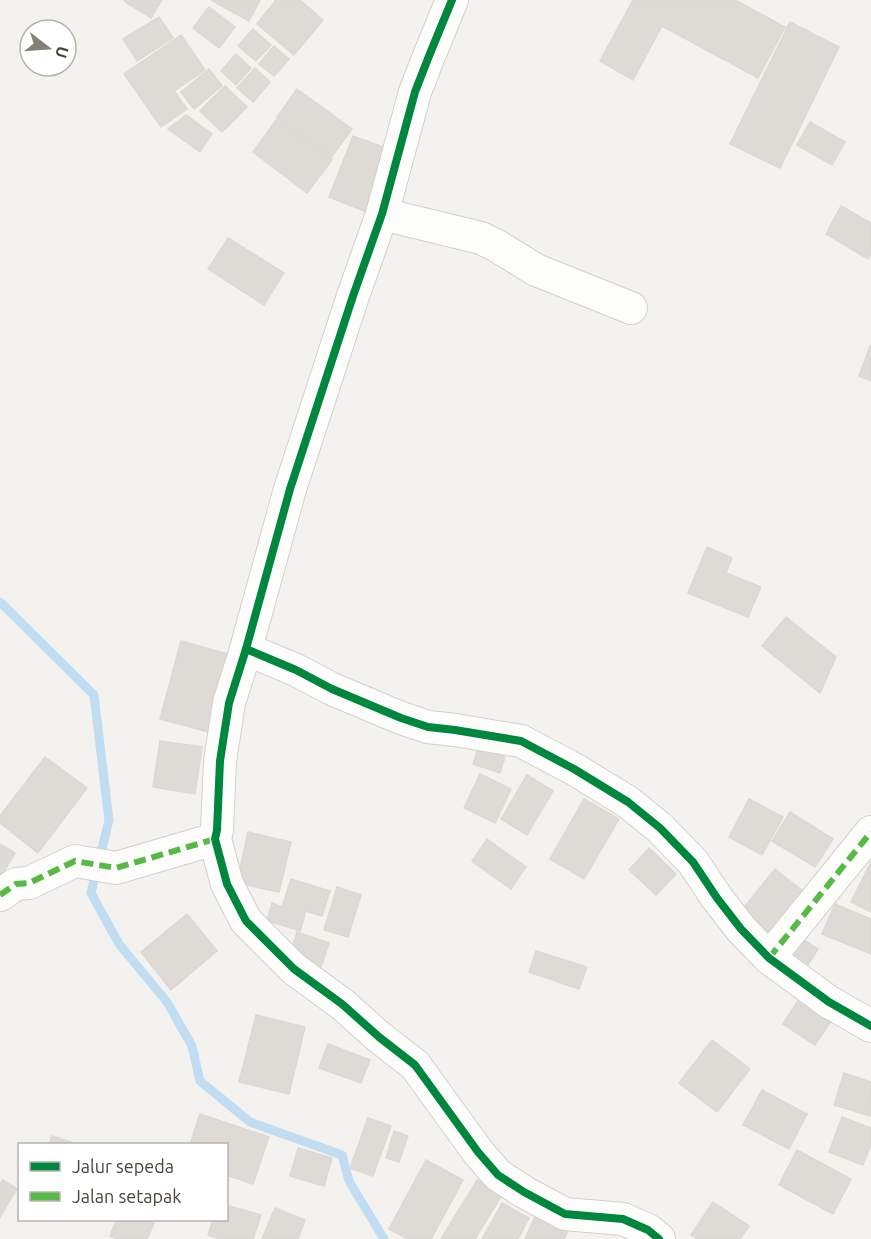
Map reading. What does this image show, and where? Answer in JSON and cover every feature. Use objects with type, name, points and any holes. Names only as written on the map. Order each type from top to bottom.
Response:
[{"type":"street","points":[[452,0],[415,92],[382,214],[290,489],[229,703],[220,761],[215,839],[227,884],[246,921],[294,969],[342,1004],[415,1065],[478,1152],[498,1175],[565,1214],[622,1219],[648,1230],[659,1239]]},
{"type":"street","points":[[382,214],[481,238],[536,270],[631,308]]},
{"type":"street","points":[[246,649],[296,670],[332,690],[401,718],[428,727],[521,741],[574,769],[628,802],[660,828],[693,862],[741,929],[769,958],[829,1002],[871,1026]]},
{"type":"street","points":[[769,958],[871,832]]},
{"type":"street","points":[[0,895],[16,884],[29,883],[75,861],[116,868],[215,839]]},
{"type":"building","points":[[125,0],[162,0],[151,18]]},
{"type":"building","points":[[211,0],[260,0],[249,21]]},
{"type":"building","points":[[276,0],[300,0],[323,20],[294,55],[257,24]]},
{"type":"building","points":[[633,0],[735,0],[785,27],[758,78],[662,26],[633,80],[600,61]]},
{"type":"building","points":[[209,7],[235,27],[219,48],[193,28]]},
{"type":"building","points":[[159,17],[173,38],[137,61],[123,39]]},
{"type":"building","points":[[790,22],[839,47],[780,168],[730,144]]},
{"type":"building","points":[[253,29],[271,45],[256,61],[238,46]]},
{"type":"building","points":[[181,35],[205,70],[174,91],[187,109],[161,127],[124,74]]},
{"type":"building","points":[[274,46],[289,59],[274,76],[259,64]]},
{"type":"building","points":[[236,54],[251,68],[236,85],[221,71]]},
{"type":"building","points":[[255,68],[270,82],[253,102],[237,88]]},
{"type":"building","points":[[209,69],[222,86],[194,109],[181,92]]},
{"type":"building","points":[[225,86],[247,107],[222,132],[200,111]]},
{"type":"building","points":[[297,89],[352,129],[331,158],[277,117]]},
{"type":"building","points":[[186,115],[212,134],[200,152],[168,129]]},
{"type":"building","points":[[277,119],[332,160],[307,193],[253,152]]},
{"type":"building","points":[[810,122],[845,142],[832,165],[797,145]]},
{"type":"building","points":[[353,136],[391,150],[367,212],[329,197]]},
{"type":"building","points":[[841,206],[871,223],[871,253],[868,259],[826,234]]},
{"type":"building","points":[[228,238],[284,273],[264,305],[208,269]]},
{"type":"building","points":[[871,346],[871,381],[859,376]]},
{"type":"building","points":[[707,547],[732,558],[726,573],[761,587],[748,617],[688,593]]},
{"type":"building","points":[[786,617],[836,657],[820,693],[762,646]]},
{"type":"building","points":[[181,641],[232,655],[212,733],[160,719]]},
{"type":"building","points":[[160,741],[202,747],[195,794],[153,787]]},
{"type":"building","points":[[478,748],[505,757],[500,773],[473,764]]},
{"type":"building","points":[[45,757],[87,788],[38,853],[0,823],[0,816]]},
{"type":"building","points":[[480,774],[511,789],[495,823],[464,808]]},
{"type":"building","points":[[527,775],[553,791],[527,835],[501,819]]},
{"type":"building","points":[[584,799],[619,819],[584,879],[550,859]]},
{"type":"building","points":[[749,799],[783,817],[762,855],[729,837]]},
{"type":"building","points":[[790,812],[833,839],[815,867],[772,841]]},
{"type":"building","points":[[248,832],[291,842],[279,892],[237,883]]},
{"type":"building","points":[[487,839],[526,867],[511,889],[472,861]]},
{"type":"building","points":[[0,844],[15,853],[0,878]]},
{"type":"building","points":[[649,848],[676,874],[656,895],[629,870]]},
{"type":"building","points":[[871,862],[871,912],[851,902]]},
{"type":"building","points":[[775,869],[808,895],[770,942],[737,916]]},
{"type":"building","points":[[291,879],[330,891],[322,916],[306,911],[300,931],[267,920],[272,903],[282,907]]},
{"type":"building","points":[[337,887],[361,895],[348,937],[324,930]]},
{"type":"building","points":[[835,904],[871,919],[871,954],[822,934]]},
{"type":"building","points":[[187,914],[217,951],[171,990],[141,952]]},
{"type":"building","points":[[297,932],[329,943],[320,970],[288,960]]},
{"type":"building","points":[[799,937],[818,949],[803,973],[784,962]]},
{"type":"building","points":[[536,951],[587,967],[579,989],[529,972]]},
{"type":"building","points":[[799,999],[832,1020],[815,1045],[783,1024]]},
{"type":"building","points":[[256,1015],[305,1027],[289,1094],[239,1082]]},
{"type":"building","points":[[712,1040],[750,1069],[717,1112],[679,1083]]},
{"type":"building","points":[[328,1044],[370,1060],[361,1083],[319,1068]]},
{"type":"building","points":[[844,1073],[871,1082],[870,1116],[834,1105]]},
{"type":"building","points":[[762,1090],[807,1114],[789,1149],[743,1125]]},
{"type":"building","points":[[200,1114],[269,1137],[253,1184],[228,1176],[228,1143],[190,1143]]},
{"type":"building","points":[[842,1117],[871,1128],[871,1144],[863,1165],[829,1152]]},
{"type":"building","points":[[368,1118],[391,1126],[373,1176],[350,1168]]},
{"type":"building","points":[[394,1131],[408,1136],[399,1162],[386,1158]]},
{"type":"building","points":[[52,1136],[74,1143],[49,1143]]},
{"type":"building","points":[[298,1148],[332,1158],[324,1186],[290,1176]]},
{"type":"building","points":[[797,1150],[851,1179],[833,1214],[779,1185]]},
{"type":"building","points":[[426,1160],[463,1180],[431,1239],[408,1239],[389,1229]]},
{"type":"building","points":[[3,1180],[17,1189],[0,1217],[0,1184]]},
{"type":"building","points":[[477,1180],[502,1195],[475,1239],[441,1239]]},
{"type":"building","points":[[713,1202],[749,1226],[740,1239],[698,1239],[691,1235]]},
{"type":"building","points":[[502,1203],[529,1218],[518,1239],[482,1239]]},
{"type":"building","points":[[228,1206],[261,1215],[253,1239],[220,1239],[208,1235],[213,1221],[228,1221]]},
{"type":"building","points":[[275,1208],[305,1220],[298,1239],[262,1239]]},
{"type":"building","points":[[535,1217],[568,1231],[564,1239],[525,1239]]},
{"type":"building","points":[[116,1221],[154,1223],[147,1239],[118,1239],[110,1236]]},
{"type":"waterway","points":[[0,602],[94,695],[109,820],[91,893],[119,944],[167,1002],[192,1046],[200,1081],[250,1122],[342,1155],[349,1181],[384,1239]]},
{"type":"marked path","points":[[769,958],[871,832]]},
{"type":"marked path","points":[[0,895],[16,884],[29,883],[75,861],[116,868],[215,839]]},
{"type":"cycle path","points":[[452,0],[415,92],[382,214],[290,489],[229,703],[220,761],[215,839],[227,884],[246,921],[294,969],[342,1004],[415,1065],[478,1152],[498,1175],[565,1214],[623,1219],[648,1230],[659,1239]]},
{"type":"cycle path","points":[[246,649],[401,718],[428,727],[521,741],[574,769],[628,802],[660,828],[693,862],[741,929],[769,958],[829,1002],[871,1026]]}]
